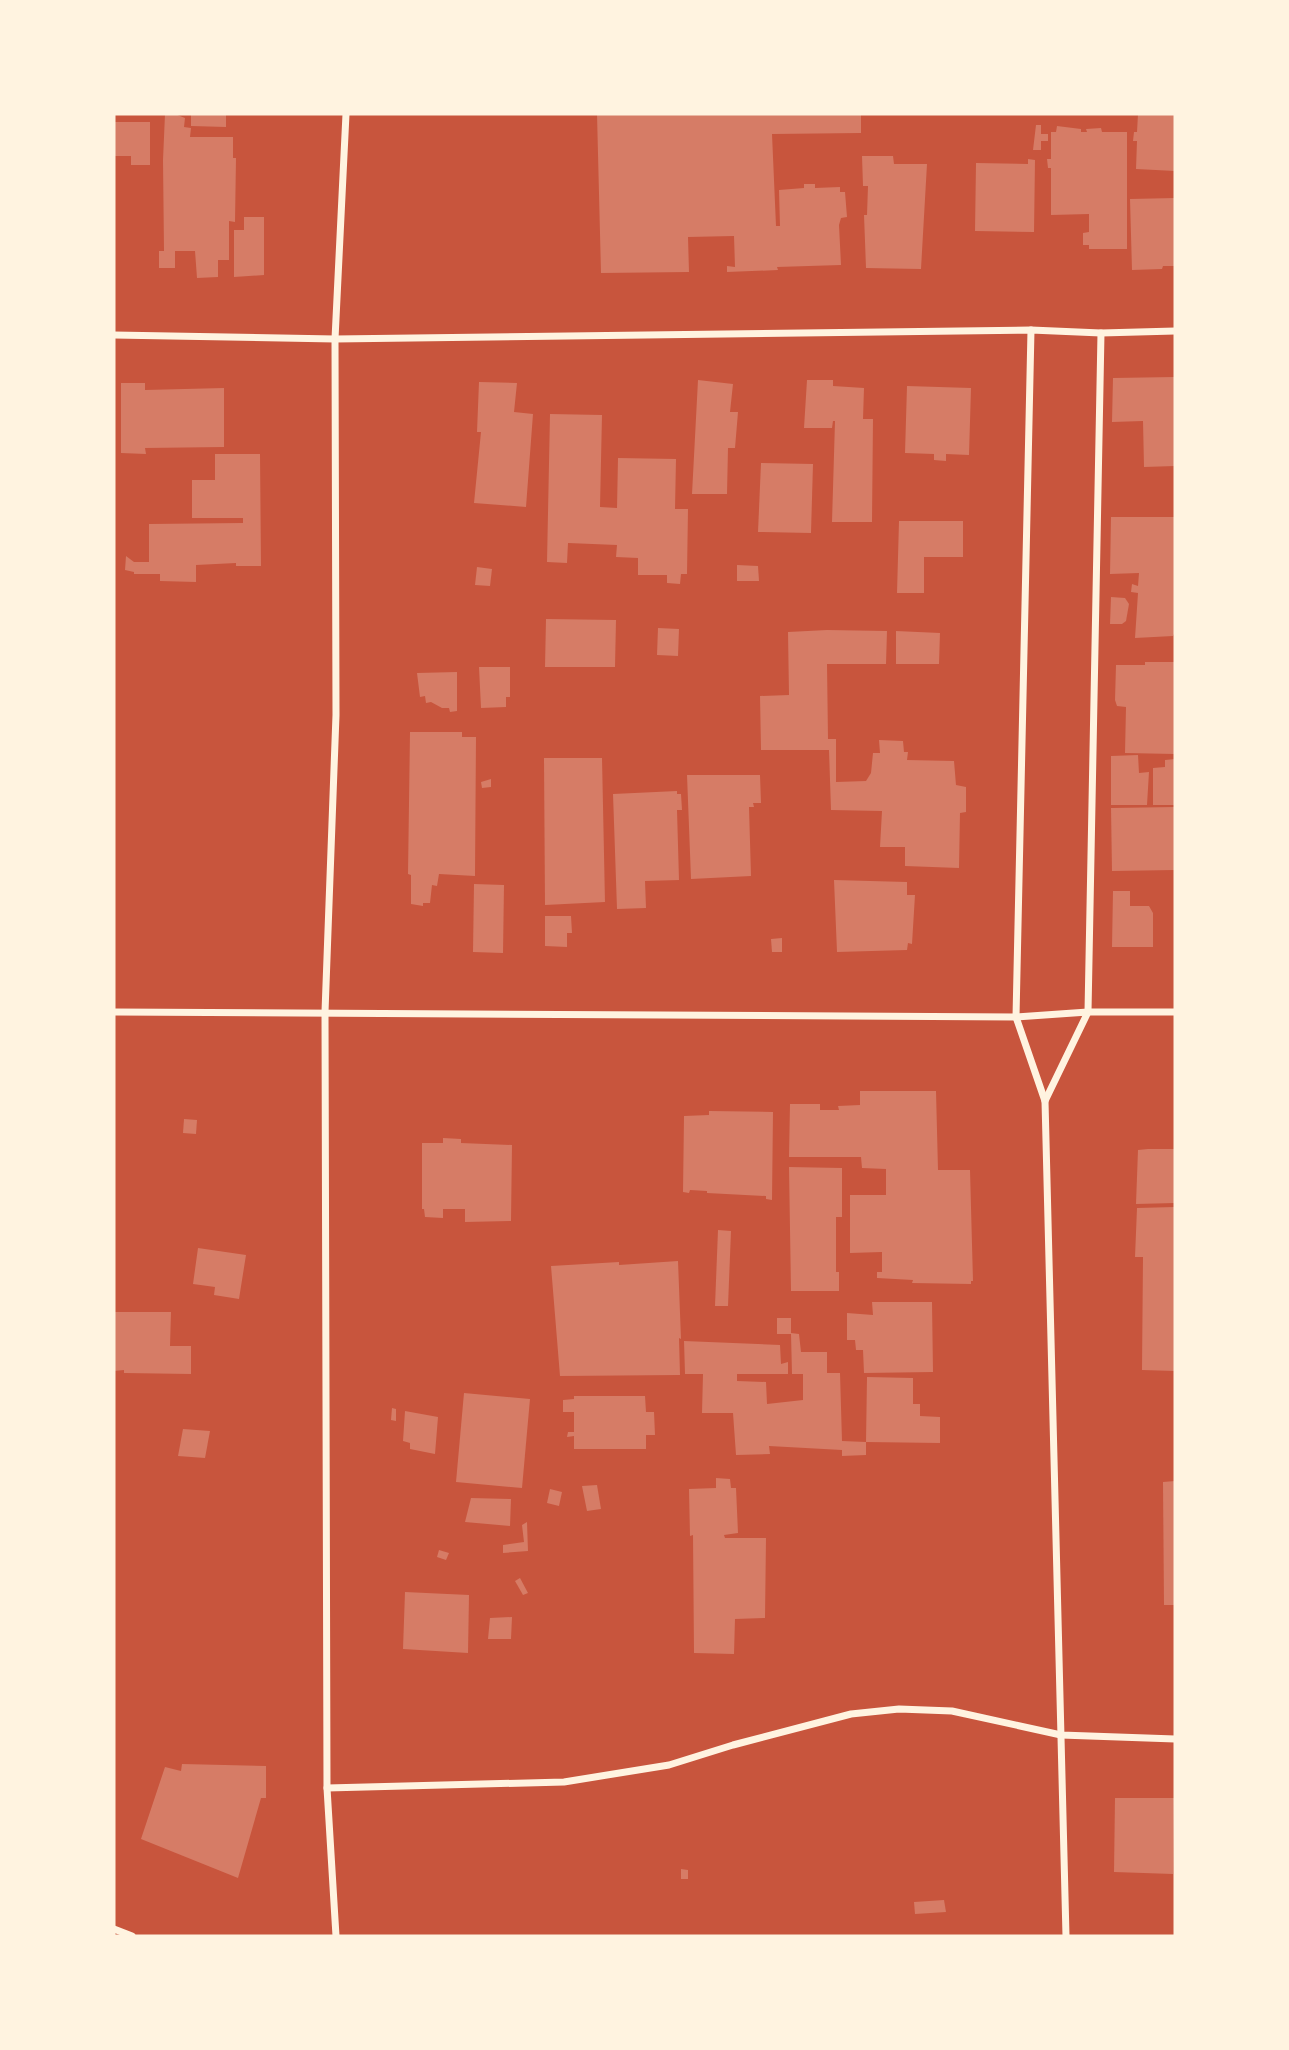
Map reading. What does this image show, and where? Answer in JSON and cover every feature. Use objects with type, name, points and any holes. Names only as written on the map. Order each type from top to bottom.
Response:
[{"type":"street","points":[[336,1936],[327,1787],[325,1012],[336,715],[335,338],[345,114]]},
{"type":"street","points":[[1031,330],[1017,1017],[1045,1101],[1066,1936]]},
{"type":"street","points":[[114,335],[335,338],[1031,330],[1101,333],[1175,331]]},
{"type":"street","points":[[1045,1101],[1088,1012],[1101,333]]},
{"type":"street","points":[[114,1012],[1017,1017],[1088,1012],[1175,1012]]},
{"type":"street","points":[[327,1787],[564,1783],[669,1765],[851,1714],[899,1709],[952,1711],[1061,1735],[1175,1739]]},
{"type":"street","points":[[114,1929],[132,1936]]},
{"type":"building","points":[[165,114],[185,118],[184,127],[191,128],[190,137],[233,137],[233,158],[236,158],[235,222],[229,221],[229,260],[218,260],[218,277],[197,278],[195,251],[175,251],[175,268],[159,268],[159,251],[164,251]]},
{"type":"building","points":[[191,114],[226,114],[226,127],[191,126]]},
{"type":"building","points":[[597,114],[861,114],[861,133],[772,134],[776,226],[780,226],[779,190],[804,188],[804,184],[815,184],[815,188],[840,187],[840,192],[845,192],[847,217],[841,218],[839,225],[841,265],[727,272],[727,266],[735,267],[734,236],[688,237],[689,272],[601,273]]},
{"type":"building","points":[[1138,114],[1175,114],[1175,171],[1136,169],[1137,141],[1133,141],[1134,132],[1137,132]]},
{"type":"building","points":[[114,122],[150,122],[150,165],[131,165],[131,156],[114,156]]},
{"type":"building","points":[[1036,125],[1041,125],[1041,134],[1048,134],[1048,141],[1041,141],[1041,150],[1033,150]]},
{"type":"building","points":[[1057,126],[1081,129],[1081,132],[1101,128],[1102,132],[1127,132],[1127,249],[1089,249],[1089,245],[1083,245],[1083,233],[1089,232],[1089,214],[1051,215],[1051,168],[1048,168],[1047,159],[1051,159],[1051,132],[1056,132]]},
{"type":"building","points":[[862,156],[893,156],[894,164],[927,164],[921,269],[866,268],[864,215],[867,215],[868,186],[863,186]]},
{"type":"building","points":[[1028,159],[1035,160],[1034,232],[975,231],[976,163],[1028,164]]},
{"type":"building","points":[[1175,198],[1175,266],[1132,270],[1130,199]]},
{"type":"building","points":[[244,217],[264,217],[264,275],[234,277],[234,230],[244,230]]},
{"type":"building","points":[[1175,377],[1175,466],[1144,467],[1143,421],[1112,422],[1113,378]]},
{"type":"building","points":[[698,380],[733,384],[730,412],[738,412],[735,448],[728,448],[727,494],[692,494]]},
{"type":"building","points":[[807,380],[833,380],[833,386],[864,388],[863,419],[873,419],[872,522],[832,522],[835,421],[832,428],[804,428]]},
{"type":"building","points":[[479,382],[517,383],[514,412],[533,414],[526,507],[474,503],[481,432],[477,432]]},
{"type":"building","points":[[121,383],[145,383],[145,390],[224,388],[224,447],[145,448],[146,454],[121,453]]},
{"type":"building","points":[[907,386],[971,388],[969,455],[946,454],[946,461],[934,460],[934,454],[905,453]]},
{"type":"building","points":[[550,414],[602,415],[600,507],[617,508],[618,458],[676,459],[675,509],[688,509],[687,574],[681,574],[680,584],[667,583],[667,575],[638,575],[638,558],[616,557],[617,545],[568,543],[567,563],[547,562]]},
{"type":"building","points":[[215,454],[260,454],[261,566],[236,566],[236,563],[196,565],[196,582],[160,581],[160,574],[134,574],[125,570],[126,556],[134,562],[149,562],[149,524],[243,523],[243,518],[192,518],[192,480],[215,480]]},
{"type":"building","points":[[761,463],[813,464],[811,533],[758,532]]},
{"type":"building","points":[[1111,517],[1175,517],[1173,636],[1135,638],[1138,593],[1131,592],[1132,584],[1138,586],[1139,573],[1110,574]]},
{"type":"building","points":[[899,521],[963,521],[963,557],[924,557],[924,593],[897,593]]},
{"type":"building","points":[[737,565],[758,566],[759,581],[737,581]]},
{"type":"building","points":[[477,567],[492,569],[490,586],[475,585]]},
{"type":"building","points":[[1111,597],[1125,598],[1129,604],[1126,621],[1122,624],[1110,624]]},
{"type":"building","points":[[546,619],[616,620],[615,667],[545,667]]},
{"type":"building","points":[[658,628],[679,629],[678,656],[657,655]]},
{"type":"building","points":[[887,631],[886,664],[827,664],[828,739],[836,739],[836,782],[866,781],[871,773],[873,753],[880,753],[879,740],[903,741],[904,752],[908,752],[907,760],[954,761],[956,785],[966,787],[966,812],[960,813],[959,868],[905,866],[905,847],[880,847],[882,811],[831,810],[829,750],[761,750],[760,696],[789,695],[788,632]]},
{"type":"building","points":[[896,631],[940,633],[939,664],[896,664]]},
{"type":"building","points":[[1145,662],[1175,662],[1175,754],[1125,753],[1126,707],[1117,706],[1115,700],[1116,665],[1145,665]]},
{"type":"building","points":[[479,667],[510,667],[510,697],[506,697],[506,707],[481,708]]},
{"type":"building","points":[[457,672],[457,711],[450,712],[449,708],[426,703],[425,696],[420,697],[417,673]]},
{"type":"building","points":[[410,732],[462,732],[462,737],[476,737],[475,876],[439,874],[437,886],[432,885],[430,903],[423,903],[423,906],[411,904],[411,875],[408,874]]},
{"type":"building","points":[[1138,755],[1139,773],[1149,772],[1147,805],[1111,805],[1111,756]]},
{"type":"building","points":[[544,758],[602,758],[605,902],[545,905]]},
{"type":"building","points":[[1175,759],[1175,805],[1153,805],[1153,768],[1165,767],[1165,760]]},
{"type":"building","points":[[687,775],[760,775],[761,803],[753,803],[754,807],[749,807],[751,876],[691,879]]},
{"type":"building","points":[[491,779],[491,787],[482,788],[481,782]]},
{"type":"building","points":[[677,791],[677,794],[681,794],[682,810],[677,810],[679,880],[645,881],[646,908],[617,909],[613,794]]},
{"type":"building","points":[[1175,807],[1175,870],[1112,871],[1111,808]]},
{"type":"building","points":[[834,880],[907,882],[907,895],[915,895],[912,944],[908,943],[907,950],[837,952]]},
{"type":"building","points":[[474,884],[504,885],[503,953],[473,952]]},
{"type":"building","points":[[1113,891],[1130,891],[1130,906],[1149,906],[1153,913],[1153,947],[1112,947]]},
{"type":"building","points":[[545,916],[571,916],[572,933],[567,933],[567,947],[545,946]]},
{"type":"building","points":[[782,938],[782,952],[772,952],[771,939]]},
{"type":"building","points":[[860,1091],[936,1091],[938,1170],[970,1170],[971,1284],[912,1283],[913,1280],[877,1278],[877,1272],[882,1272],[882,1252],[850,1253],[850,1195],[886,1195],[886,1169],[862,1168],[861,1157],[789,1157],[790,1104],[820,1104],[820,1110],[839,1110],[838,1106],[860,1105]]},
{"type":"building","points":[[709,1111],[773,1112],[772,1200],[766,1199],[766,1196],[690,1190],[689,1193],[683,1192],[684,1116],[709,1115]]},
{"type":"building","points":[[184,1119],[197,1120],[196,1134],[183,1133]]},
{"type":"building","points":[[443,1138],[461,1139],[461,1143],[512,1145],[511,1221],[465,1222],[465,1209],[443,1209],[443,1218],[425,1217],[422,1209],[422,1143],[443,1143]]},
{"type":"building","points":[[1175,1149],[1175,1203],[1136,1204],[1138,1150]]},
{"type":"building","points":[[789,1167],[842,1168],[842,1217],[836,1217],[836,1272],[839,1272],[839,1291],[791,1291]]},
{"type":"building","points":[[1175,1207],[1175,1371],[1142,1370],[1143,1257],[1135,1257],[1137,1208]]},
{"type":"building","points":[[718,1230],[731,1231],[728,1306],[715,1306]]},
{"type":"building","points":[[198,1248],[246,1255],[239,1299],[214,1295],[215,1287],[193,1284]]},
{"type":"building","points":[[678,1261],[680,1375],[560,1376],[551,1266]]},
{"type":"building","points":[[872,1302],[932,1302],[933,1372],[864,1373],[863,1350],[856,1350],[855,1340],[847,1340],[847,1313],[873,1315]]},
{"type":"building","points":[[114,1312],[171,1312],[170,1346],[191,1346],[191,1374],[114,1371]]},
{"type":"building","points":[[777,1318],[791,1318],[791,1333],[799,1334],[801,1352],[827,1352],[827,1373],[840,1373],[842,1441],[866,1442],[866,1455],[842,1456],[842,1450],[769,1446],[770,1454],[736,1455],[733,1413],[702,1413],[703,1374],[685,1374],[684,1341],[780,1345],[781,1364],[788,1362],[788,1374],[737,1374],[737,1381],[766,1382],[767,1404],[803,1400],[803,1374],[792,1374],[791,1334],[777,1334]]},
{"type":"building","points":[[867,1377],[913,1378],[913,1404],[920,1404],[920,1416],[940,1417],[940,1443],[866,1442]]},
{"type":"building","points":[[464,1393],[530,1399],[522,1488],[456,1482]]},
{"type":"building","points":[[574,1396],[645,1396],[646,1412],[654,1412],[655,1435],[646,1435],[646,1449],[574,1449],[574,1436],[567,1437],[568,1432],[574,1432],[574,1412],[563,1412],[563,1400],[574,1399]]},
{"type":"building","points":[[392,1408],[396,1409],[396,1421],[391,1420]]},
{"type":"building","points":[[405,1411],[438,1417],[435,1454],[410,1449],[410,1443],[403,1441]]},
{"type":"building","points":[[183,1429],[210,1431],[205,1458],[178,1456]]},
{"type":"building","points":[[716,1478],[730,1479],[731,1488],[736,1488],[738,1533],[724,1535],[725,1538],[766,1538],[765,1618],[735,1619],[734,1654],[694,1653],[693,1535],[690,1536],[689,1489],[716,1488]]},
{"type":"building","points":[[1175,1481],[1175,1605],[1164,1605],[1163,1482]]},
{"type":"building","points":[[597,1485],[601,1509],[587,1511],[582,1486]]},
{"type":"building","points":[[550,1489],[562,1492],[559,1506],[547,1503]]},
{"type":"building","points":[[471,1498],[511,1499],[510,1526],[465,1522]]},
{"type":"building","points":[[527,1522],[528,1551],[503,1553],[503,1545],[524,1542],[522,1525]]},
{"type":"building","points":[[439,1550],[449,1553],[446,1560],[437,1557]]},
{"type":"building","points":[[520,1578],[528,1593],[523,1595],[515,1581]]},
{"type":"building","points":[[405,1592],[469,1595],[468,1653],[403,1649]]},
{"type":"building","points":[[512,1617],[511,1639],[488,1639],[490,1618]]},
{"type":"building","points":[[182,1764],[266,1766],[266,1798],[261,1798],[238,1878],[141,1839],[165,1767],[181,1771]]},
{"type":"building","points":[[1115,1798],[1174,1798],[1173,1874],[1114,1872]]},
{"type":"building","points":[[681,1869],[688,1870],[688,1879],[681,1879]]},
{"type":"building","points":[[944,1900],[946,1912],[915,1914],[914,1902]]}]
